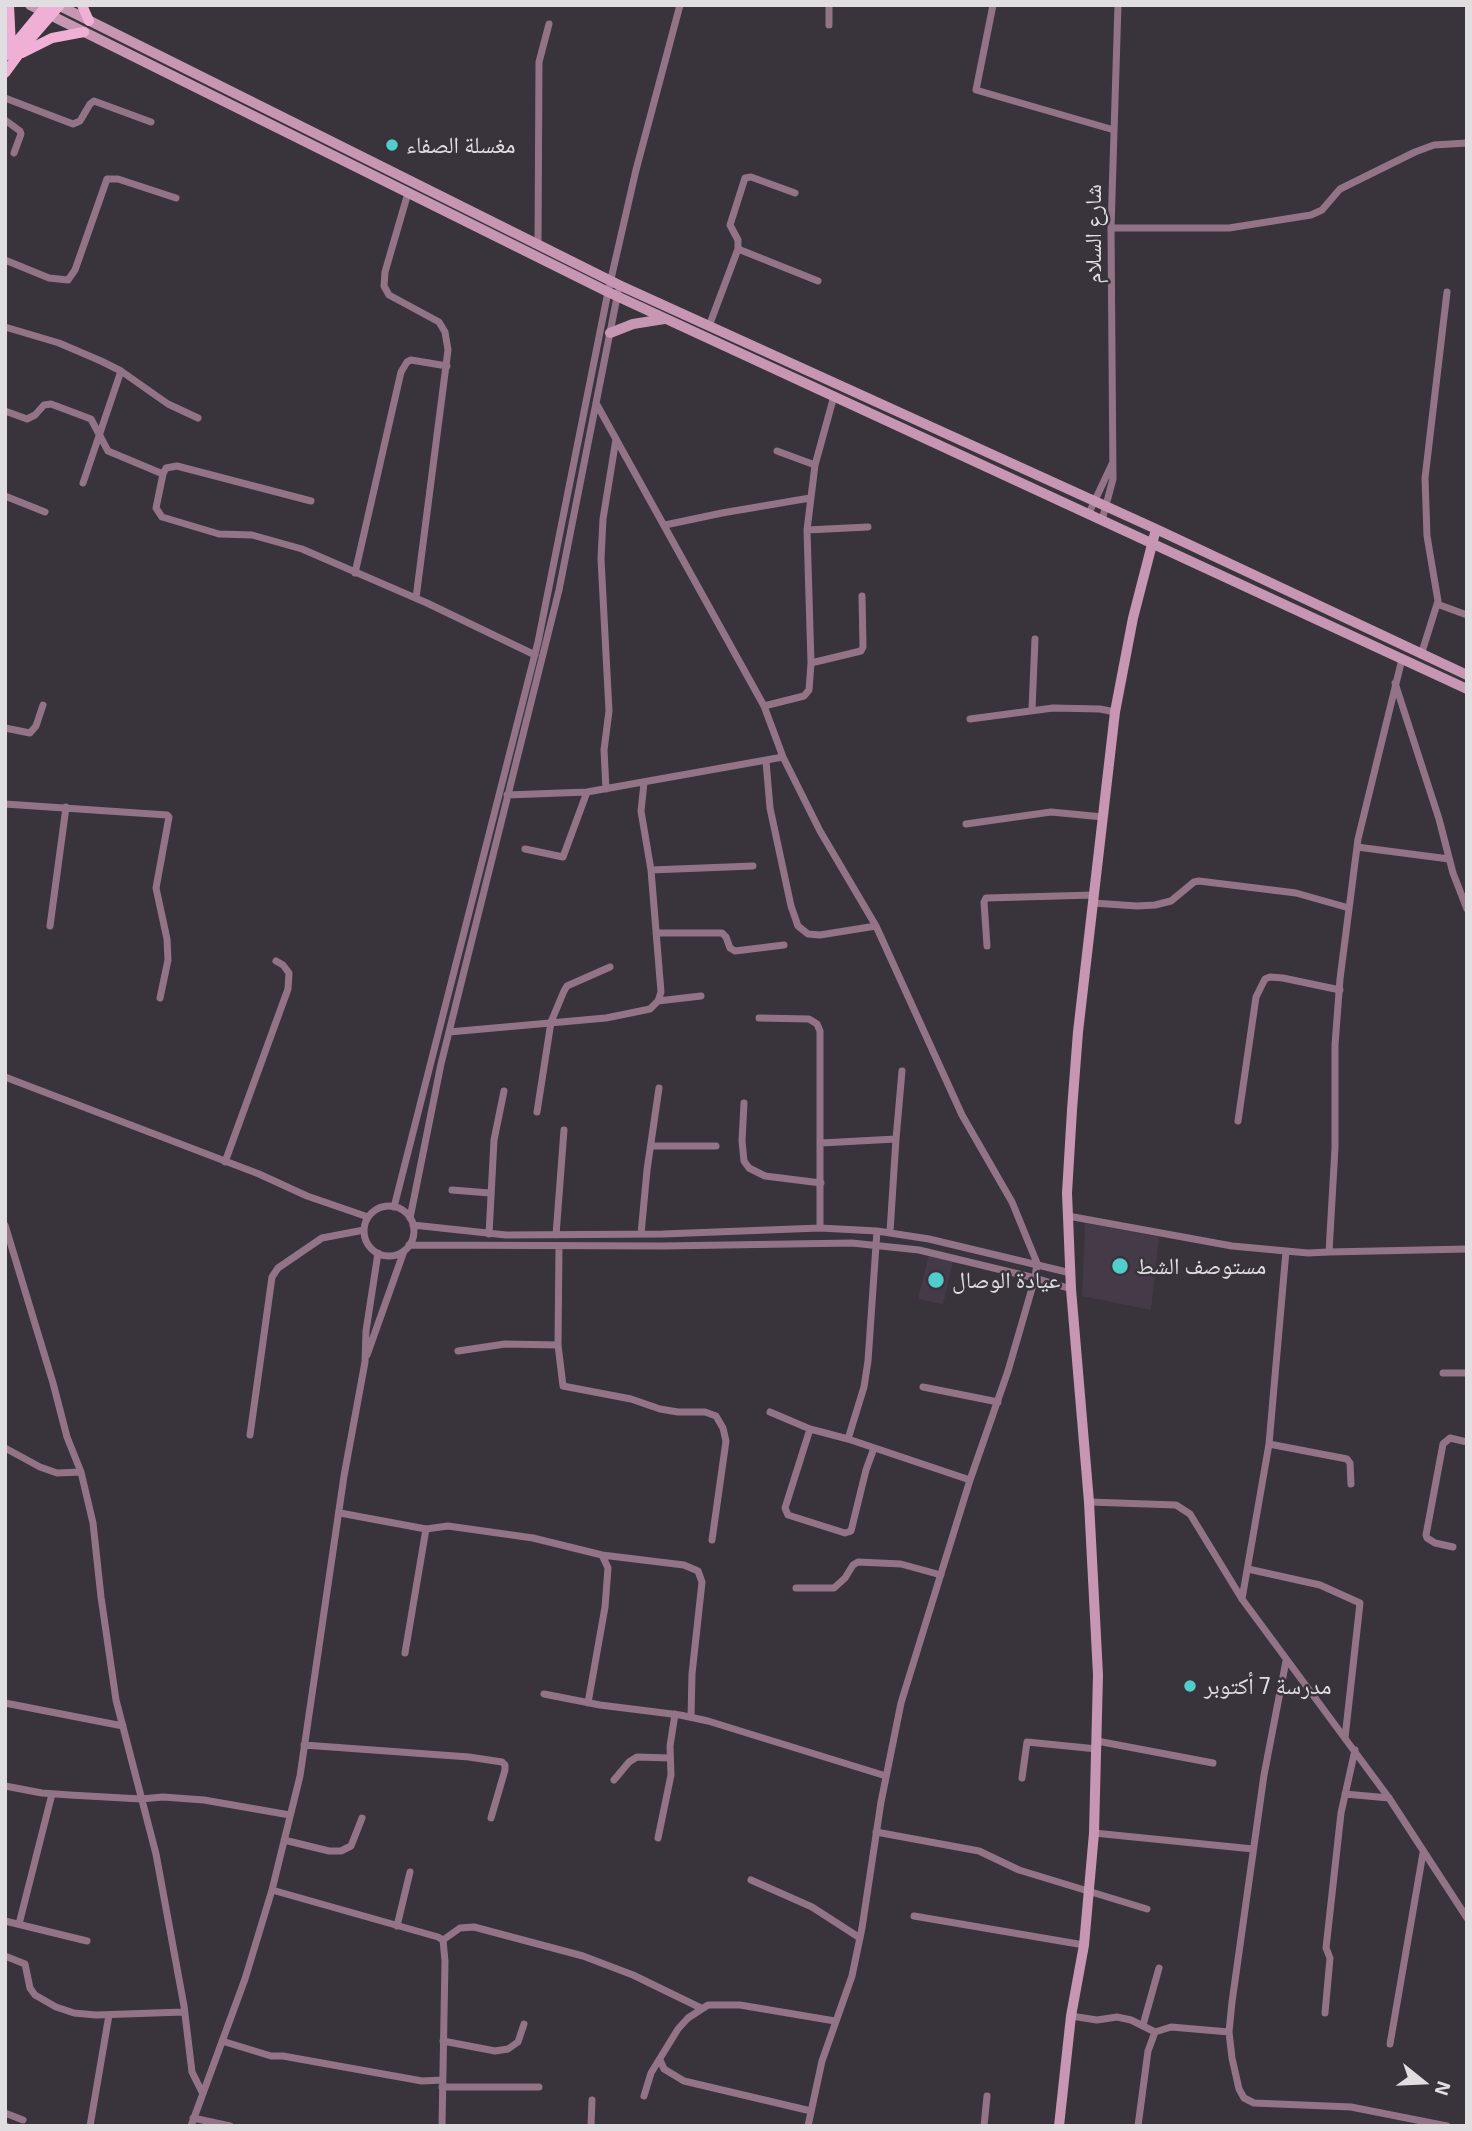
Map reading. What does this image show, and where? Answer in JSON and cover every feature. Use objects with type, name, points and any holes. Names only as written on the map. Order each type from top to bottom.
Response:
[{"type":"main road","points":[[5,73],[11,53],[9,5]]},
{"type":"main road","points":[[30,5],[86,27],[538,245],[614,285],[666,319],[1467,689]]},
{"type":"main road","points":[[82,5],[86,27]]},
{"type":"main road","points":[[11,53],[47,11],[59,6],[86,27],[408,192],[1156,529],[1467,675]]},
{"type":"main road","points":[[11,53],[86,27]]},
{"type":"main road","points":[[610,333],[633,324],[666,319]]},
{"type":"main road","points":[[1059,2126],[1071,2016],[1084,1945],[1094,1833],[1098,1675],[1089,1502],[1071,1289],[1067,1194],[1078,1031],[1115,712],[1133,618],[1156,529]]},
{"type":"street","points":[[394,1206],[535,655],[636,170],[680,5]]},
{"type":"street","points":[[829,5],[830,25]]},
{"type":"street","points":[[993,5],[976,90],[1114,130]]},
{"type":"street","name":"شارع السلام","points":[[1102,520],[1113,486],[1111,228],[1118,5]]},
{"type":"street","points":[[538,245],[539,62],[549,24]]},
{"type":"street","points":[[5,98],[73,124],[80,121],[94,101],[151,122]]},
{"type":"street","points":[[5,120],[21,134],[14,153]]},
{"type":"street","points":[[1111,228],[1229,228],[1311,215],[1322,209],[1340,189],[1415,152],[1434,145],[1467,143]]},
{"type":"street","points":[[709,326],[738,249],[738,240],[730,225],[745,178],[751,177],[795,193]]},
{"type":"street","points":[[5,260],[49,278],[68,280],[75,270],[107,179],[118,178],[176,198]]},
{"type":"street","points":[[408,192],[385,272],[384,286],[388,295],[439,322],[448,340],[447,366],[416,598]]},
{"type":"street","points":[[738,249],[818,281]]},
{"type":"street","points":[[365,1362],[412,1239],[412,1221],[439,1073],[559,590],[610,333],[614,285]]},
{"type":"street","points":[[1421,654],[1437,604],[1427,536],[1425,478],[1447,292]]},
{"type":"street","points":[[5,327],[59,343],[121,371],[168,404],[198,418]]},
{"type":"street","points":[[355,573],[401,372],[411,360],[447,366]]},
{"type":"street","points":[[83,482],[121,371]]},
{"type":"street","points":[[764,706],[804,696],[809,690],[811,663],[807,530],[815,465],[834,396]]},
{"type":"street","points":[[5,411],[27,419],[44,405],[51,404],[91,419],[108,451],[163,474]]},
{"type":"street","points":[[596,404],[764,706],[783,757],[820,831],[876,926],[962,1115],[1012,1202],[1037,1263],[1035,1278],[998,1402],[970,1479],[901,1703],[852,1976],[822,2061],[807,2126]]},
{"type":"street","points":[[606,789],[604,750],[609,711],[601,559],[603,519],[617,438]]},
{"type":"street","points":[[776,451],[815,465]]},
{"type":"street","points":[[1089,513],[1113,463]]},
{"type":"street","points":[[311,500],[177,466],[166,468],[163,474],[156,508],[162,517],[219,534],[276,540],[302,549],[416,598],[535,655]]},
{"type":"street","points":[[5,496],[45,512]]},
{"type":"street","points":[[665,526],[810,498]]},
{"type":"street","points":[[807,530],[868,527]]},
{"type":"street","points":[[811,663],[861,651],[862,596]]},
{"type":"street","points":[[1437,604],[1467,615]]},
{"type":"street","points":[[1032,709],[1035,639]]},
{"type":"street","points":[[1329,1252],[1335,1148],[1335,1045],[1349,908],[1357,847],[1402,659]]},
{"type":"street","points":[[1395,683],[1467,909]]},
{"type":"street","points":[[5,729],[30,733],[36,726],[43,705]]},
{"type":"street","points":[[971,719],[1032,709],[1070,707],[1115,712]]},
{"type":"street","points":[[499,795],[587,792],[783,757]]},
{"type":"street","points":[[766,761],[770,808],[791,906],[799,926],[808,934],[820,935],[876,926]]},
{"type":"street","points":[[644,783],[640,811],[651,870],[661,992],[659,1002]]},
{"type":"street","points":[[525,849],[564,858],[587,792]]},
{"type":"street","points":[[5,804],[165,813],[169,817],[156,888],[167,939],[168,960],[160,999]]},
{"type":"street","points":[[50,926],[66,807]]},
{"type":"street","points":[[967,824],[1051,812],[1103,817]]},
{"type":"street","points":[[1357,847],[1449,859]]},
{"type":"street","points":[[651,870],[753,866]]},
{"type":"street","points":[[987,946],[986,898],[1094,899],[1137,906],[1155,905],[1171,901],[1199,881],[1296,893],[1349,908]]},
{"type":"street","points":[[656,933],[722,933],[730,948],[735,951],[784,945]]},
{"type":"street","points":[[225,1162],[288,989],[289,973],[276,961]]},
{"type":"street","points":[[537,1112],[551,1023],[567,986],[610,967]]},
{"type":"street","points":[[1238,1121],[1256,997],[1265,979],[1283,978],[1340,990]]},
{"type":"street","points":[[449,1032],[606,1018],[650,1009],[659,1002],[701,996]]},
{"type":"street","points":[[759,1018],[810,1019],[817,1024],[820,1031],[820,1228]]},
{"type":"street","points":[[890,1232],[902,1071]]},
{"type":"street","points":[[5,1077],[269,1178],[307,1196],[369,1217]]},
{"type":"street","points":[[641,1234],[659,1088]]},
{"type":"street","points":[[489,1234],[494,1140],[504,1091]]},
{"type":"street","points":[[744,1103],[742,1142],[744,1161],[749,1168],[765,1176],[821,1183]]},
{"type":"street","points":[[556,1234],[564,1130]]},
{"type":"street","points":[[821,1143],[896,1139]]},
{"type":"street","points":[[651,1146],[716,1146]]},
{"type":"street","points":[[452,1190],[490,1193]]},
{"type":"street","points":[[1071,1273],[983,1251],[877,1231],[820,1228],[641,1234],[489,1234],[412,1221],[406,1213],[394,1206],[379,1208],[369,1217],[364,1230],[368,1244],[378,1253],[391,1256],[407,1248],[877,1244],[919,1250],[1071,1289]]},
{"type":"street","points":[[1068,1216],[1233,1246],[1286,1251],[1467,1249]]},
{"type":"street","points":[[5,1225],[93,1523],[116,1700],[169,1915],[192,2072],[202,2092]]},
{"type":"street","points":[[250,1435],[272,1277],[278,1268],[322,1238],[364,1230]]},
{"type":"street","points":[[848,1439],[864,1387],[868,1362],[877,1231]]},
{"type":"street","points":[[559,1246],[558,1345],[563,1386],[631,1399],[660,1409],[705,1412],[716,1416],[723,1428],[726,1441],[712,1540]]},
{"type":"street","points":[[981,1265],[983,1251]]},
{"type":"street","points":[[1242,1599],[1269,1444],[1286,1251]]},
{"type":"street","points":[[230,2126],[192,2122],[245,1979],[272,1890],[300,1776],[344,1476],[365,1362],[366,1331],[378,1253]]},
{"type":"street","points":[[457,1351],[505,1344],[558,1345]]},
{"type":"street","points":[[1443,1373],[1467,1373]]},
{"type":"street","points":[[923,1387],[998,1402]]},
{"type":"street","points":[[771,1412],[810,1429],[970,1479]]},
{"type":"street","points":[[810,1429],[785,1508],[788,1515],[795,1519],[845,1533],[851,1531],[874,1448]]},
{"type":"street","points":[[1453,1547],[1435,1543],[1426,1535],[1443,1444],[1450,1438],[1467,1442]]},
{"type":"street","points":[[1269,1444],[1347,1459],[1350,1463],[1351,1484]]},
{"type":"street","points":[[5,1448],[57,1473],[80,1472]]},
{"type":"street","points":[[1089,1502],[1176,1505],[1185,1509],[1242,1599],[1389,1798],[1467,1919]]},
{"type":"street","points":[[340,1513],[426,1529],[448,1526],[533,1538],[602,1555],[684,1565],[698,1572],[702,1582],[692,1674],[691,1717]]},
{"type":"street","points":[[405,1653],[426,1529]]},
{"type":"street","points":[[589,1703],[605,1607],[608,1568],[602,1555]]},
{"type":"street","points":[[796,1588],[834,1588],[858,1562],[901,1564],[941,1575]]},
{"type":"street","points":[[1248,1569],[1320,1585],[1360,1603],[1345,1738]]},
{"type":"street","points":[[1286,1661],[1264,1775],[1229,2032],[1231,2057],[1239,2089],[1251,2102],[1351,2107],[1447,2126]]},
{"type":"street","points":[[544,1694],[691,1717],[886,1776]]},
{"type":"street","points":[[5,1703],[122,1726]]},
{"type":"street","points":[[657,1838],[671,1775],[670,1758],[675,1714]]},
{"type":"street","points":[[1022,1777],[1027,1742],[1097,1745],[1213,1763]]},
{"type":"street","points":[[304,1745],[469,1757],[502,1762],[505,1770],[491,1818]]},
{"type":"street","points":[[1325,2014],[1330,1958],[1326,1948],[1345,1794],[1354,1750]]},
{"type":"street","points":[[614,1780],[629,1762],[637,1757],[670,1758]]},
{"type":"street","points":[[5,1786],[52,1794],[204,1800],[289,1815]]},
{"type":"street","points":[[19,1924],[52,1794]]},
{"type":"street","points":[[1345,1794],[1389,1798]]},
{"type":"street","points":[[284,1840],[329,1851],[341,1851],[351,1846],[362,1818]]},
{"type":"street","points":[[876,1832],[979,1851],[1019,1871],[1147,1909]]},
{"type":"street","points":[[1094,1833],[1253,1849]]},
{"type":"street","points":[[1390,2044],[1423,1852]]},
{"type":"street","points":[[397,1926],[410,1872]]},
{"type":"street","points":[[751,1881],[812,1907],[860,1938]]},
{"type":"street","points":[[272,1890],[443,1940]]},
{"type":"street","points":[[914,1916],[1084,1945]]},
{"type":"street","points":[[5,1921],[87,1941]]},
{"type":"street","points":[[443,1940],[453,1931],[474,1927],[583,1956],[645,1981],[701,2008]]},
{"type":"street","points":[[442,2126],[445,1961],[443,1940]]},
{"type":"street","points":[[5,1956],[25,1964],[31,1992],[44,2001],[74,2012],[109,2015],[184,2012]]},
{"type":"street","points":[[1143,2025],[1159,1968]]},
{"type":"street","points":[[643,2096],[651,2073],[678,2029],[708,2005],[740,2005],[835,2021]]},
{"type":"street","points":[[90,2126],[109,2015]]},
{"type":"street","points":[[1071,2016],[1097,2020],[1117,2017],[1143,2025],[1155,2032],[1171,2027],[1229,2032]]},
{"type":"street","points":[[443,2041],[495,2051],[508,2049],[518,2042],[524,2024]]},
{"type":"street","points":[[1138,2126],[1148,2051],[1155,2032]]},
{"type":"street","points":[[222,2041],[271,2056],[442,2084],[539,2087]]},
{"type":"street","points":[[660,2060],[664,2069],[684,2081],[811,2111]]},
{"type":"street","points":[[984,2126],[987,2096]]},
{"type":"street","points":[[591,2126],[592,2100]]},
{"type":"street","points":[[5,2113],[23,2120]]},
{"type":"street","points":[[1405,2126],[1409,2117]]},
{"type":"shaded area","name":"مستوصف الشط","points":[[1085,1223],[1159,1237],[1151,1310],[1082,1296]]},
{"type":"shaded area","name":"عيادة الوصال","points":[[929,1255],[953,1261],[943,1304],[918,1299]]},
{"type":"place","name":"مغسلة الصفاء","points":[[392,145]]},
{"type":"place","name":"مستوصف الشط","points":[[1120,1266]]},
{"type":"place","name":"عيادة الوصال","points":[[936,1280]]},
{"type":"place","name":"مدرسة 7 أكتوبر","points":[[1190,1686]]}]
